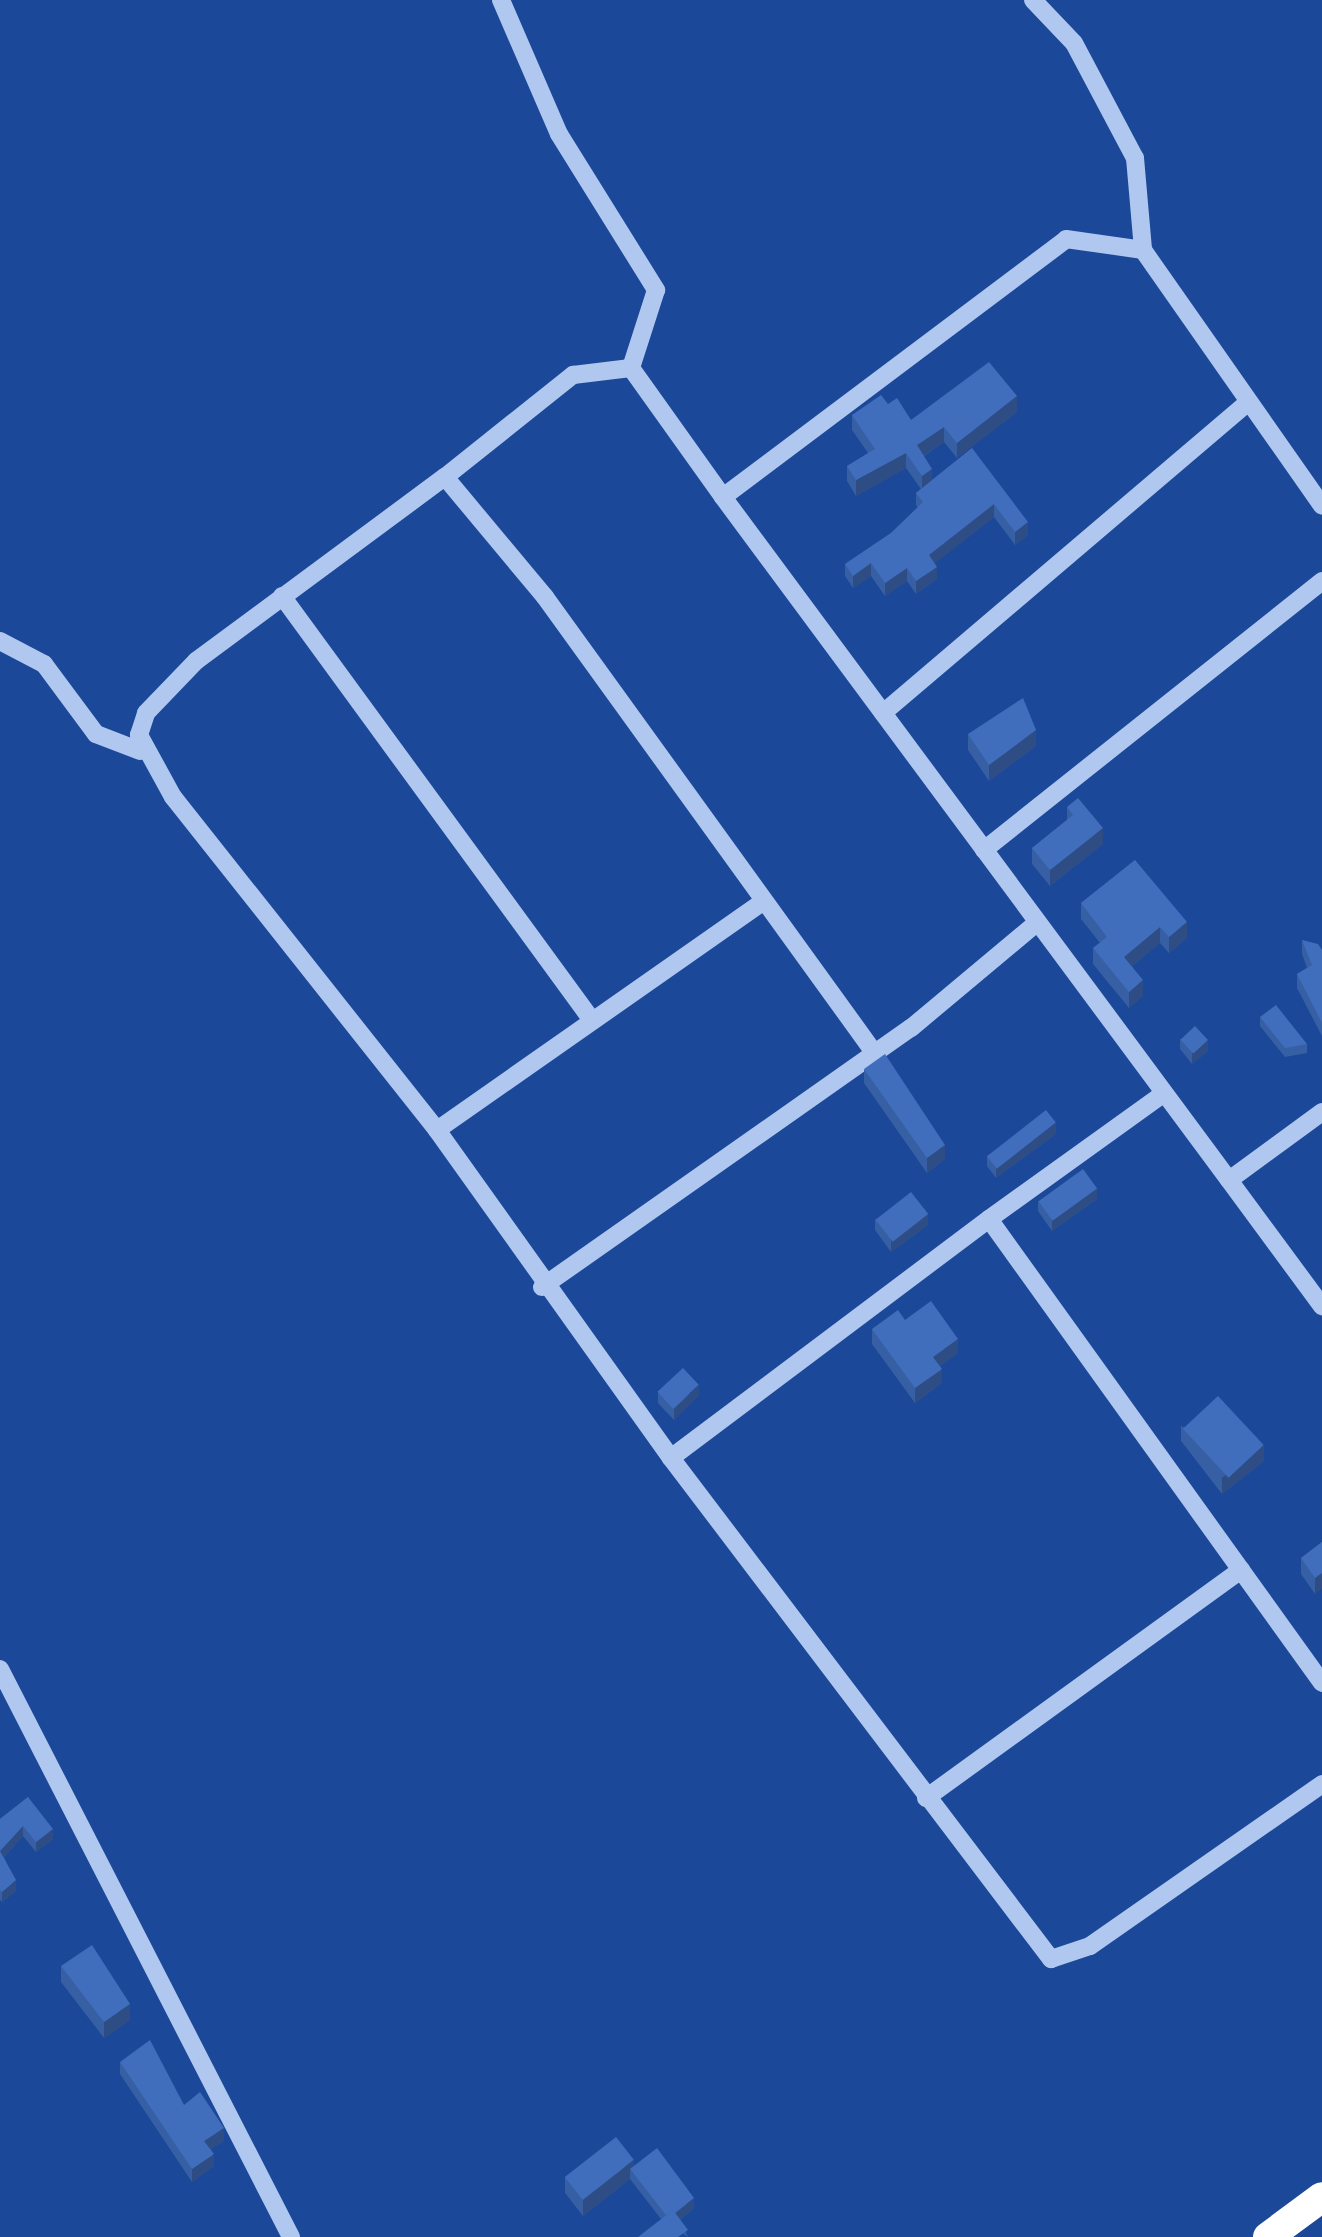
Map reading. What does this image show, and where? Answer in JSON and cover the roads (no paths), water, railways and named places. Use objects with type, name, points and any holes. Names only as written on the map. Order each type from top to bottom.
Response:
[{"type":"highway","points":[[1268,2237],[1322,2197]]},
{"type":"street","points":[[500,0],[559,134],[656,290],[631,368]]},
{"type":"street","points":[[1033,0],[1074,43],[1135,158],[1143,250],[1322,506]]},
{"type":"street","points":[[724,497],[1066,239],[1143,250]]},
{"type":"street","points":[[140,751],[146,712],[282,596],[445,477],[573,375],[631,368]]},
{"type":"street","points":[[631,368],[1034,924],[1322,1306]]},
{"type":"street","points":[[883,713],[1248,402]]},
{"type":"street","points":[[445,477],[545,597],[761,903],[873,1051]]},
{"type":"street","points":[[984,850],[1322,581]]},
{"type":"street","points":[[282,596],[591,1019]]},
{"type":"street","points":[[0,641],[44,664],[96,734],[140,751],[438,1130],[542,1287],[1036,1946],[1063,1960],[1322,1784]]},
{"type":"street","points":[[438,1130],[761,903]]},
{"type":"street","points":[[542,1287],[873,1051],[1034,924]]},
{"type":"street","points":[[671,1458],[1163,1094]]},
{"type":"street","points":[[1229,1180],[1322,1112]]},
{"type":"street","points":[[989,1219],[1322,1683]]},
{"type":"street","points":[[926,1798],[1241,1570]]},
{"type":"street","points":[[0,1670],[292,2237]]}]
